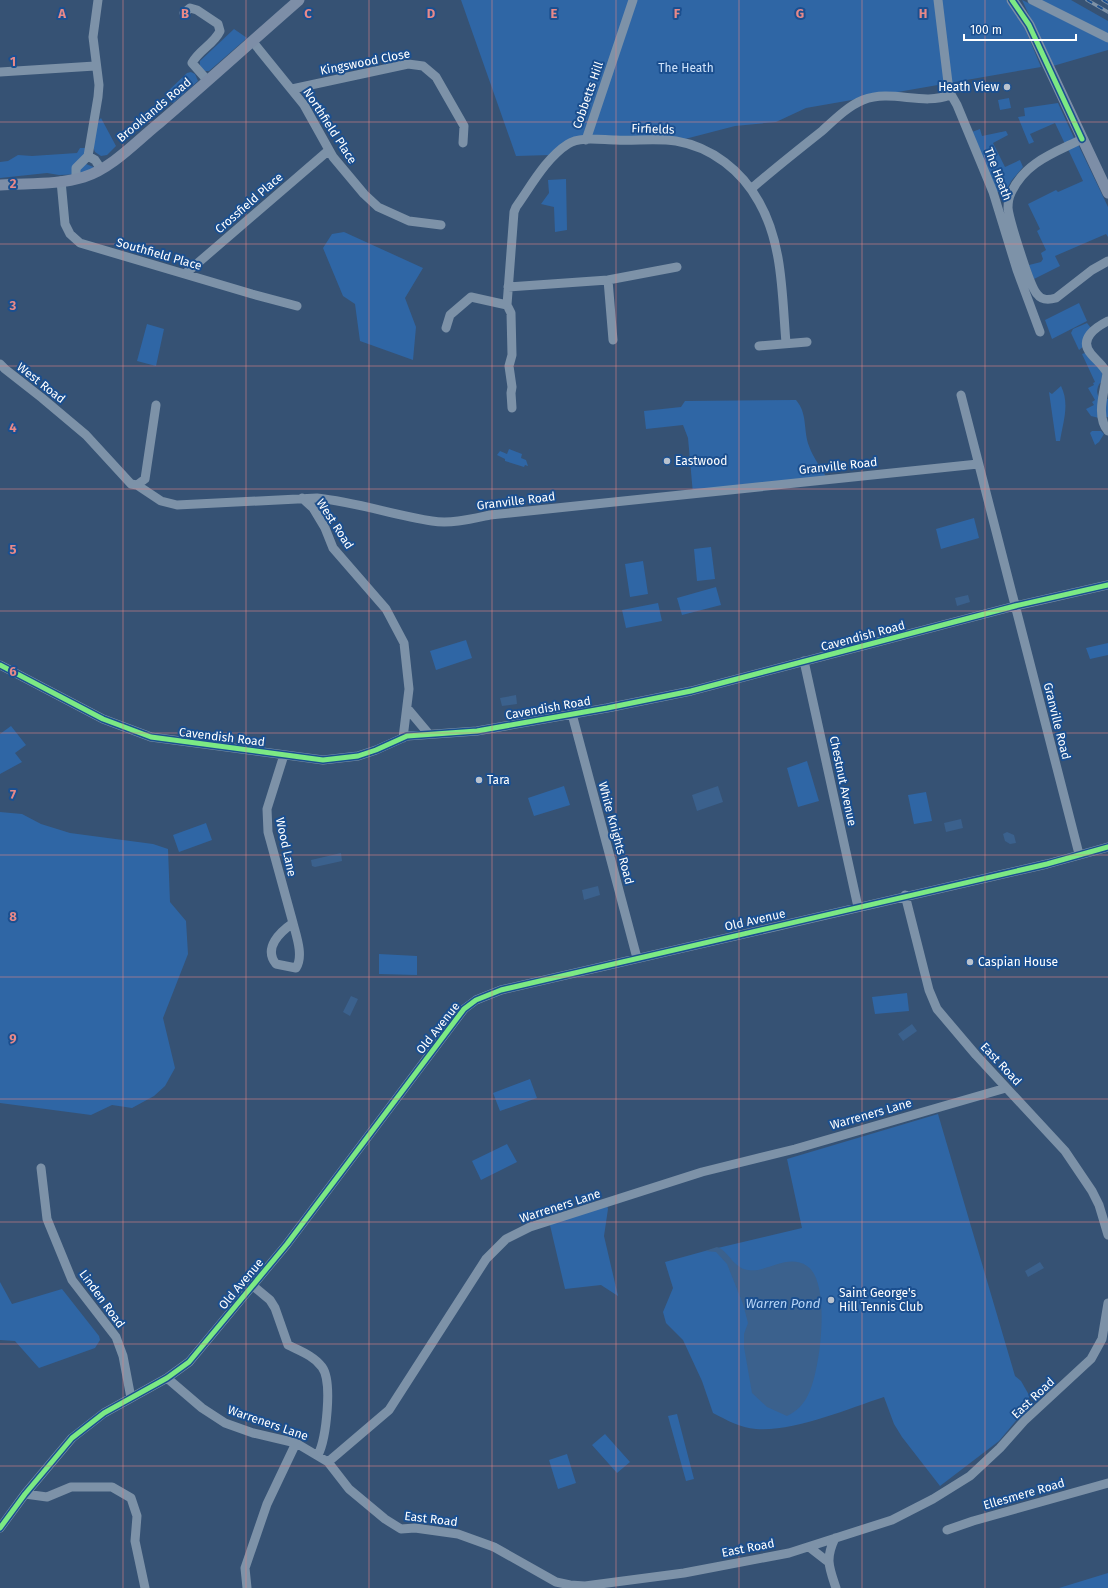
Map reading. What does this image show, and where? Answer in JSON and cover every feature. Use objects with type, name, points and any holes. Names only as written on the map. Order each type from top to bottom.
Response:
[{"type":"main road","name":"Brooklands Road","points":[[1,182],[61,181],[76,179],[84,177],[101,168],[125,152],[300,0]]},
{"type":"main road","points":[[1012,0],[1029,25],[1108,194]]},
{"type":"street","points":[[76,179],[76,168],[88,156],[98,97],[99,86],[95,66],[93,37],[98,0]]},
{"type":"street","name":"Cobbetts Hill","points":[[512,408],[512,387],[509,366],[512,355],[511,313],[507,305],[516,206],[558,152],[570,143],[586,140],[633,0]]},
{"type":"street","name":"The Heath","points":[[938,0],[950,95],[957,104],[993,192],[1017,270],[1040,332]]},
{"type":"street","points":[[1032,0],[1108,38]]},
{"type":"street","points":[[184,13],[190,8],[196,10],[218,24],[220,31],[216,38],[189,64],[208,81]]},
{"type":"street","name":"Northfield Place","points":[[253,42],[292,89],[315,123],[329,150],[364,194],[378,207],[409,222],[441,225]]},
{"type":"street","name":"Kingswood Close","points":[[292,89],[408,64],[423,66],[436,77],[464,126],[463,143]]},
{"type":"street","points":[[0,72],[95,66]]},
{"type":"street","points":[[751,189],[838,117],[863,100],[894,95],[925,99],[944,98],[950,95]]},
{"type":"street","name":"Firfields","points":[[586,140],[676,141],[700,148],[724,160],[751,189],[767,217],[779,259],[786,343]]},
{"type":"street","points":[[1082,140],[1029,167],[1011,194],[1008,207],[1024,263],[1036,294],[1040,298],[1051,300],[1056,298],[1092,270],[1108,261]]},
{"type":"street","name":"Crossfield Place","points":[[186,274],[329,150]]},
{"type":"street","points":[[88,156],[95,160],[101,168]]},
{"type":"street","name":"Southfield Place","points":[[61,181],[65,224],[70,234],[80,243],[297,306]]},
{"type":"street","points":[[508,287],[608,280],[677,267]]},
{"type":"street","points":[[608,280],[613,340]]},
{"type":"street","points":[[445,323],[450,315],[471,297],[507,305]]},
{"type":"street","points":[[1108,321],[1095,329],[1086,339],[1089,353],[1108,373],[1102,414],[1104,426],[1108,431]]},
{"type":"street","points":[[759,346],[807,342]]},
{"type":"street","name":"West Road","points":[[0,364],[9,373],[42,398],[86,435],[131,484],[137,485],[161,501],[177,505],[302,498],[313,508],[325,528],[333,548],[386,609],[404,643],[407,658],[409,688],[408,708],[403,738]]},
{"type":"street","points":[[962,395],[978,464]]},
{"type":"street","points":[[137,485],[144,479],[147,470],[156,405]]},
{"type":"street","name":"Granville Road","points":[[302,498],[340,500],[432,521],[453,522],[498,514],[978,464],[1079,854]]},
{"type":"street","name":"Cavendish Road","points":[[0,665],[103,719],[151,738],[323,760],[339,759],[368,753],[403,738],[428,733],[477,731],[691,691],[1015,606],[1108,585]]},
{"type":"street","name":"Chestnut Avenue","points":[[804,661],[858,906]]},
{"type":"street","points":[[408,708],[428,733]]},
{"type":"street","name":"White Knights Road","points":[[572,714],[637,958]]},
{"type":"street","name":"Wood Lane","points":[[284,755],[267,809],[268,832],[299,948],[298,964],[296,968],[276,964],[272,955],[276,937],[292,923]]},
{"type":"street","name":"Old Avenue","points":[[0,1528],[72,1438],[104,1413],[167,1378],[189,1362],[287,1244],[464,1008],[476,1000],[501,990],[905,895],[1047,864],[1108,847]]},
{"type":"street","name":"East Road","points":[[905,895],[929,990],[937,1009],[1006,1088],[1046,1129],[1077,1167],[1099,1205],[1108,1235]]},
{"type":"street","name":"Warreners Lane","points":[[167,1378],[202,1408],[225,1423],[253,1433],[296,1443],[328,1462],[389,1410],[486,1259],[506,1239],[530,1227],[606,1204],[661,1185],[1006,1088]]},
{"type":"street","name":"Linden Road","points":[[41,1168],[47,1219],[72,1280],[108,1324],[116,1337],[123,1356],[131,1398]]},
{"type":"street","points":[[252,1285],[270,1300],[275,1308],[288,1345],[316,1361],[323,1368],[328,1390],[327,1408],[323,1445],[318,1455]]},
{"type":"street","name":"East Road","points":[[328,1462],[349,1489],[385,1519],[401,1529],[415,1528],[436,1530],[476,1540],[494,1547],[556,1582],[570,1586],[585,1586],[684,1573],[809,1547],[892,1520],[953,1488],[970,1476],[1000,1448],[1024,1421],[1091,1358],[1102,1339],[1108,1303]]},
{"type":"street","points":[[247,1588],[245,1568],[267,1504],[296,1443]]},
{"type":"street","name":"Ellesmere Road","points":[[947,1530],[973,1521],[1108,1483]]},
{"type":"street","points":[[26,1494],[47,1497],[71,1487],[112,1487],[131,1498],[136,1516],[135,1541],[146,1588]]},
{"type":"street","points":[[835,1538],[830,1548],[827,1561],[836,1588]]},
{"type":"street","points":[[809,1547],[827,1561]]},
{"type":"green space","points":[[461,0],[630,0],[584,139],[551,155],[516,156]]},
{"type":"green space","name":"The Heath","points":[[637,0],[1006,0],[1023,24],[1041,67],[806,108],[776,122],[735,126],[685,139],[591,136]]},
{"type":"green space","points":[[1022,0],[1108,41],[1108,50],[1053,66]]},
{"type":"green space","points":[[1040,0],[1071,0],[1108,21],[1108,36]]},
{"type":"green space","points":[[234,29],[247,38],[209,71],[205,71],[200,68],[200,61]]},
{"type":"green space","points":[[191,72],[195,74],[198,81],[173,103],[165,94],[187,73]]},
{"type":"green space","points":[[1009,98],[1011,108],[1000,110],[998,100]]},
{"type":"green space","points":[[1058,103],[1075,140],[1065,144],[1055,123],[1030,134],[1034,142],[1029,144],[1018,117],[1025,116],[1024,108]]},
{"type":"green space","points":[[101,118],[116,146],[107,155],[101,156],[95,152],[93,146],[98,121]]},
{"type":"green space","points":[[980,129],[982,136],[1006,131],[1008,135],[993,143],[1005,167],[1020,160],[1023,167],[1006,190],[997,192],[972,132]]},
{"type":"green space","points":[[1077,142],[1108,207],[1108,237],[1106,234],[1055,256],[1060,266],[1034,279],[1029,265],[1041,262],[1043,259],[1041,253],[1046,250],[1037,231],[1040,229],[1028,204],[1056,190],[1058,192],[1083,181],[1067,147]]},
{"type":"green space","points":[[80,148],[85,148],[86,164],[96,168],[84,174],[59,175],[47,173],[0,178],[0,162],[8,161],[18,155],[32,156],[77,153]]},
{"type":"green space","points":[[566,179],[567,230],[555,232],[554,207],[541,204],[549,193],[548,180]]},
{"type":"green space","points":[[344,232],[423,268],[405,298],[416,327],[413,360],[360,341],[355,304],[343,296],[323,248],[332,234]]},
{"type":"green space","points":[[1079,303],[1087,321],[1052,339],[1045,320]]},
{"type":"green space","points":[[1087,323],[1091,328],[1084,346],[1079,350],[1071,333],[1073,329]]},
{"type":"green space","points":[[147,324],[164,329],[156,366],[137,361]]},
{"type":"green space","points":[[1085,353],[1102,373],[1103,382],[1100,383],[1097,392],[1099,397],[1108,399],[1108,417],[1099,418],[1091,416],[1086,409],[1094,405],[1092,402],[1095,400],[1088,388],[1094,385],[1093,383],[1095,382],[1082,354]]},
{"type":"green space","points":[[1061,386],[1064,393],[1065,413],[1060,441],[1056,441],[1049,392],[1052,394]]},
{"type":"green space","points":[[796,400],[800,405],[804,416],[807,440],[811,450],[829,482],[693,494],[688,438],[683,425],[646,429],[644,411],[681,407],[685,401]]},
{"type":"green space","points":[[1092,431],[1101,431],[1104,434],[1095,445],[1090,433]]},
{"type":"green space","points":[[509,449],[522,454],[521,458],[526,460],[528,466],[525,465],[524,467],[505,461],[505,459],[497,455],[500,451],[507,454]]},
{"type":"green space","points":[[974,518],[979,538],[941,549],[936,529]]},
{"type":"green space","points":[[711,547],[715,579],[697,581],[694,549]]},
{"type":"green space","points":[[643,561],[648,594],[630,597],[625,564]]},
{"type":"green space","points":[[716,587],[721,605],[682,615],[677,598]]},
{"type":"green space","points":[[658,603],[662,621],[626,628],[622,610]]},
{"type":"green space","points":[[466,640],[472,658],[436,670],[430,651]]},
{"type":"green space","points":[[1108,643],[1108,655],[1090,659],[1086,648]]},
{"type":"green space","points":[[11,726],[26,745],[15,753],[22,762],[0,774],[0,734]]},
{"type":"green space","points":[[807,761],[819,801],[798,807],[787,768]]},
{"type":"green space","points":[[564,786],[570,805],[534,816],[528,798]]},
{"type":"green space","points":[[926,792],[932,821],[914,824],[908,795]]},
{"type":"green space","points":[[0,812],[22,814],[41,824],[70,833],[153,844],[168,849],[170,902],[186,921],[188,954],[163,1018],[175,1068],[165,1086],[154,1096],[132,1108],[112,1105],[91,1115],[0,1103]]},
{"type":"green space","points":[[206,823],[212,840],[179,852],[173,835]]},
{"type":"green space","points":[[379,954],[417,956],[417,975],[379,974]]},
{"type":"green space","points":[[907,993],[909,1011],[875,1014],[872,997]]},
{"type":"green space","points":[[530,1079],[537,1098],[500,1111],[493,1093]]},
{"type":"green space","name":"Saint George's Hill Tennis Club","points":[[938,1114],[1015,1376],[1021,1381],[1029,1395],[1029,1402],[1025,1410],[999,1441],[940,1486],[902,1437],[894,1424],[884,1397],[820,1419],[787,1427],[771,1429],[744,1427],[713,1413],[702,1381],[683,1340],[666,1323],[663,1312],[673,1288],[665,1262],[802,1228],[787,1159]]},
{"type":"green space","points":[[507,1144],[517,1162],[481,1180],[472,1161]]},
{"type":"green space","points":[[607,1204],[608,1209],[604,1236],[618,1296],[601,1285],[565,1289],[549,1221]]},
{"type":"green space","points":[[0,1282],[12,1304],[62,1289],[99,1336],[100,1340],[95,1348],[39,1368],[15,1341],[0,1340]]},
{"type":"green space","points":[[677,1414],[694,1479],[686,1481],[668,1416]]},
{"type":"green space","points":[[605,1434],[630,1462],[617,1473],[592,1445]]},
{"type":"green space","points":[[567,1454],[576,1483],[558,1489],[549,1460]]},
{"type":"green space","points":[[1108,1573],[1108,1588],[1059,1588]]},
{"type":"water","points":[[968,595],[970,602],[957,606],[955,598]]},
{"type":"water","points":[[516,695],[517,704],[502,706],[500,698]]},
{"type":"water","points":[[718,786],[723,802],[697,811],[692,795]]},
{"type":"water","points":[[961,819],[963,828],[946,832],[944,823]]},
{"type":"water","points":[[1007,832],[1014,835],[1016,843],[1010,844],[1005,841],[1003,834]]},
{"type":"water","points":[[341,853],[342,861],[315,867],[312,866],[311,860]]},
{"type":"water","points":[[598,886],[600,895],[584,900],[582,890]]},
{"type":"water","points":[[351,996],[358,999],[350,1016],[343,1012]]},
{"type":"water","points":[[912,1024],[917,1031],[903,1041],[898,1034]]},
{"type":"water","name":"Warren Pond","points":[[717,1247],[725,1252],[743,1269],[762,1269],[785,1262],[792,1262],[807,1266],[815,1275],[819,1290],[821,1308],[820,1349],[812,1384],[806,1398],[797,1410],[787,1416],[767,1407],[752,1393],[744,1347],[744,1334],[748,1323],[743,1304],[727,1264],[716,1252],[705,1251]]},
{"type":"water","points":[[1040,1262],[1044,1268],[1028,1277],[1025,1271]]},
{"type":"railway","points":[[1087,0],[1108,12]]},
{"type":"railway","points":[[1103,0],[1108,3]]},
{"type":"cycle path","points":[[1012,0],[1029,25],[1082,139]]},
{"type":"cycle path","points":[[0,665],[103,719],[151,737],[323,760],[358,756],[376,750],[407,736],[477,731],[607,708],[691,691],[1015,606],[1108,585]]},
{"type":"cycle path","points":[[0,1528],[25,1494],[72,1438],[104,1413],[167,1378],[189,1362],[287,1244],[464,1009],[476,1000],[501,990],[1047,864],[1108,847]]},
{"type":"place","name":"Heath View","points":[[1007,87]]},
{"type":"place","name":"Eastwood","points":[[667,461]]},
{"type":"place","name":"Tara","points":[[479,780]]},
{"type":"place","name":"Caspian House","points":[[970,962]]},
{"type":"place","name":"Saint George's Hill Tennis Club","points":[[831,1300]]}]
